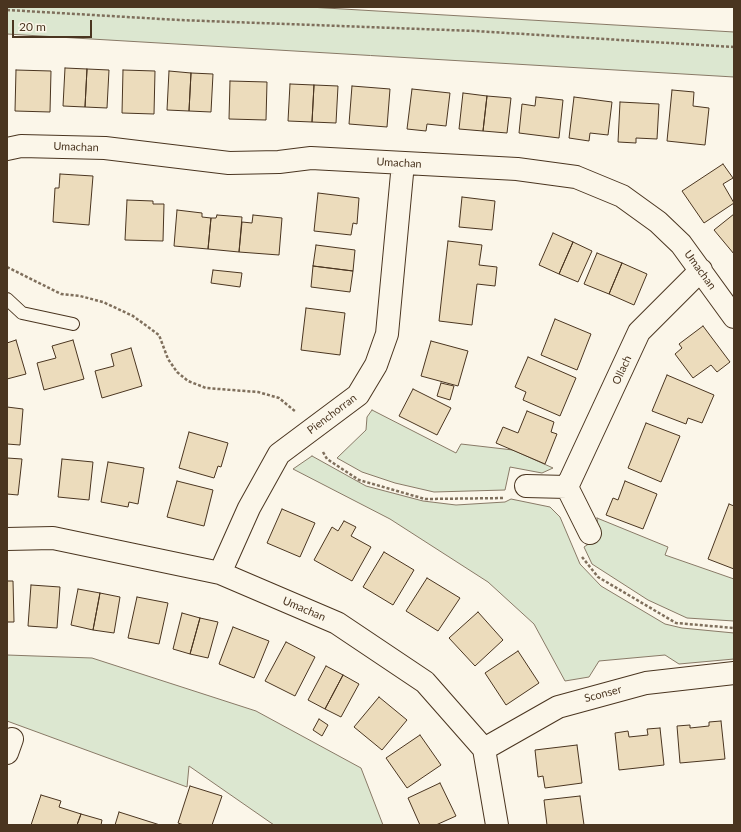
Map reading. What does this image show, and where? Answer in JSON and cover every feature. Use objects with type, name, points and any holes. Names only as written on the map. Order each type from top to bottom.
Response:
[{"type":"street","name":"Umachan","points":[[7,149],[21,146],[105,148],[229,163],[279,162],[311,158],[517,169],[576,177],[622,196],[658,222],[681,244],[702,270],[734,317]]},
{"type":"street","name":"Pienchorran","points":[[220,573],[249,508],[279,454],[358,395],[376,365],[387,334],[402,163]]},
{"type":"street","name":"Ollach","points":[[567,487],[639,332],[702,270]]},
{"type":"street","points":[[526,486],[567,487],[590,533]]},
{"type":"street","name":"Umachan","points":[[7,540],[53,538],[220,573],[343,627],[425,682],[484,749]]},
{"type":"street","name":"Sconser","points":[[484,749],[558,707],[646,683],[734,673]]},
{"type":"street","points":[[484,749],[497,825]]},
{"type":"lane","points":[[7,299],[22,313],[73,324]]},
{"type":"path","points":[[7,10],[179,20],[475,31],[734,48]]},
{"type":"path","points":[[7,266],[61,294],[80,296],[103,302],[133,316],[159,335],[168,358],[177,372],[188,381],[206,388],[258,392],[279,398],[296,412],[310,430],[327,459],[359,480],[425,499],[506,498],[526,486]]},
{"type":"path","points":[[590,533],[577,551],[598,577],[676,623],[734,628]]},
{"type":"green space","points":[[7,7],[309,7],[734,32],[734,77],[7,34]]},
{"type":"green space","points":[[372,410],[456,453],[461,444],[513,450],[553,468],[542,473],[510,467],[505,490],[434,492],[395,483],[362,472],[337,458],[366,430],[367,417]]},
{"type":"green space","points":[[312,456],[366,486],[423,501],[456,505],[505,502],[511,499],[550,507],[560,517],[580,564],[601,586],[665,624],[682,628],[734,633],[734,659],[679,664],[665,655],[599,661],[589,677],[565,681],[534,624],[488,582],[390,519],[293,469]]},
{"type":"green space","points":[[597,518],[668,547],[665,555],[734,579],[734,621],[687,618],[648,600],[592,564],[584,547],[599,537]]},
{"type":"green space","points":[[7,655],[92,658],[256,711],[361,768],[383,825],[274,825],[189,766],[187,787],[7,721]]},
{"type":"building","points":[[65,68],[87,69],[85,107],[63,106]]},
{"type":"building","points":[[87,69],[109,70],[107,108],[85,107]]},
{"type":"building","points":[[16,70],[51,71],[50,112],[15,111]]},
{"type":"building","points":[[123,70],[155,71],[154,114],[122,113]]},
{"type":"building","points":[[169,71],[191,73],[189,111],[167,110]]},
{"type":"building","points":[[191,73],[213,74],[211,112],[189,111]]},
{"type":"building","points":[[230,81],[267,82],[266,120],[229,119]]},
{"type":"building","points":[[290,84],[314,85],[312,122],[288,121]]},
{"type":"building","points":[[314,85],[338,86],[336,123],[312,122]]},
{"type":"building","points":[[352,86],[390,89],[387,127],[349,124]]},
{"type":"building","points":[[412,89],[450,93],[446,126],[427,124],[426,131],[407,129]]},
{"type":"building","points":[[672,90],[694,92],[693,106],[709,108],[705,145],[667,141]]},
{"type":"building","points":[[463,93],[487,96],[483,131],[459,129]]},
{"type":"building","points":[[487,96],[511,98],[507,133],[483,131]]},
{"type":"building","points":[[536,97],[563,100],[559,138],[519,133],[522,104],[535,106]]},
{"type":"building","points":[[574,97],[612,102],[608,135],[590,133],[589,141],[569,138]]},
{"type":"building","points":[[620,102],[659,104],[657,139],[636,138],[636,143],[618,142]]},
{"type":"building","points":[[723,164],[733,178],[723,184],[734,203],[704,223],[682,191]]},
{"type":"building","points":[[60,174],[93,176],[89,225],[53,222],[55,188],[59,188]]},
{"type":"building","points":[[318,193],[359,198],[357,224],[353,223],[351,235],[314,231]]},
{"type":"building","points":[[462,197],[495,201],[492,230],[459,227]]},
{"type":"building","points":[[127,200],[153,201],[153,204],[164,204],[163,241],[125,240]]},
{"type":"building","points":[[177,210],[202,213],[202,217],[211,218],[208,249],[174,246]]},
{"type":"building","points":[[734,214],[734,254],[714,230]]},
{"type":"building","points":[[217,215],[242,217],[239,252],[208,249],[211,218],[216,218]]},
{"type":"building","points":[[253,215],[282,218],[279,255],[239,252],[242,222],[252,223]]},
{"type":"building","points":[[553,233],[573,242],[559,274],[539,265]]},
{"type":"building","points":[[448,241],[482,245],[479,265],[497,267],[495,286],[477,284],[472,325],[439,321]]},
{"type":"building","points":[[573,242],[592,251],[578,282],[559,274]]},
{"type":"building","points":[[316,245],[355,250],[353,271],[313,266]]},
{"type":"building","points":[[597,253],[622,263],[609,294],[584,284]]},
{"type":"building","points":[[622,263],[647,274],[634,305],[609,294]]},
{"type":"building","points":[[313,266],[353,271],[350,292],[311,287]]},
{"type":"building","points":[[213,270],[242,273],[240,287],[211,283]]},
{"type":"building","points":[[306,308],[345,313],[340,355],[301,350]]},
{"type":"building","points":[[555,319],[591,334],[577,370],[541,355]]},
{"type":"building","points":[[703,326],[730,362],[717,372],[711,365],[693,378],[675,354],[682,348],[679,344]]},
{"type":"building","points":[[16,340],[26,374],[7,379],[7,343]]},
{"type":"building","points":[[73,340],[84,379],[44,390],[37,363],[56,358],[52,346]]},
{"type":"building","points":[[431,341],[468,351],[458,386],[421,376]]},
{"type":"building","points":[[131,348],[142,386],[102,398],[95,371],[114,366],[111,354]]},
{"type":"building","points":[[528,357],[576,378],[560,416],[523,400],[526,392],[515,387]]},
{"type":"building","points":[[667,375],[714,395],[702,423],[688,418],[686,424],[652,411]]},
{"type":"building","points":[[441,383],[454,386],[450,400],[437,396]]},
{"type":"building","points":[[413,389],[451,408],[437,435],[399,416]]},
{"type":"building","points":[[7,407],[23,409],[20,445],[7,444]]},
{"type":"building","points":[[527,411],[554,422],[551,432],[557,434],[545,464],[496,443],[503,427],[518,433]]},
{"type":"building","points":[[646,423],[680,436],[661,482],[628,468]]},
{"type":"building","points":[[189,432],[228,443],[221,467],[218,466],[214,478],[179,468]]},
{"type":"building","points":[[7,458],[22,459],[18,495],[7,494]]},
{"type":"building","points":[[62,459],[93,462],[89,500],[58,497]]},
{"type":"building","points":[[108,462],[144,468],[138,504],[129,502],[128,507],[101,502]]},
{"type":"building","points":[[177,481],[213,490],[204,526],[167,517]]},
{"type":"building","points":[[625,481],[657,494],[643,529],[606,515],[613,498],[618,500]]},
{"type":"building","points":[[729,504],[734,506],[734,569],[708,559]]},
{"type":"building","points":[[282,509],[315,523],[300,557],[267,543]]},
{"type":"building","points":[[344,521],[356,527],[351,536],[371,547],[352,581],[314,560],[332,527],[338,531]]},
{"type":"building","points":[[384,552],[414,570],[393,605],[363,587]]},
{"type":"building","points":[[427,578],[460,598],[438,631],[406,611]]},
{"type":"building","points":[[7,581],[13,581],[14,622],[7,622]]},
{"type":"building","points":[[31,585],[60,587],[57,628],[28,626]]},
{"type":"building","points":[[78,589],[100,593],[93,630],[71,625]]},
{"type":"building","points":[[100,593],[120,597],[114,633],[93,630]]},
{"type":"building","points":[[137,597],[168,603],[159,644],[128,638]]},
{"type":"building","points":[[478,612],[503,640],[475,666],[449,638]]},
{"type":"building","points":[[182,613],[200,618],[190,654],[173,649]]},
{"type":"building","points":[[200,618],[218,622],[208,658],[190,654]]},
{"type":"building","points":[[233,627],[269,641],[254,678],[219,664]]},
{"type":"building","points":[[286,642],[315,657],[295,696],[265,681]]},
{"type":"building","points":[[518,651],[539,683],[506,705],[485,673]]},
{"type":"building","points":[[326,666],[343,675],[325,709],[308,700]]},
{"type":"building","points":[[343,675],[359,684],[341,717],[325,709]]},
{"type":"building","points":[[379,697],[407,720],[382,750],[354,727]]},
{"type":"building","points":[[319,719],[328,725],[322,736],[313,730]]},
{"type":"building","points":[[721,721],[725,759],[680,763],[677,726],[690,725],[690,728],[709,726],[709,722]]},
{"type":"building","points":[[660,728],[664,765],[619,770],[615,733],[628,731],[629,737],[648,735],[647,729]]},
{"type":"building","points":[[420,735],[441,765],[407,788],[386,758]]},
{"type":"building","points":[[577,745],[582,783],[545,788],[543,776],[538,777],[535,750]]},
{"type":"building","points":[[440,783],[456,816],[436,825],[420,825],[408,798]]},
{"type":"building","points":[[190,786],[222,796],[212,825],[184,825],[178,823]]},
{"type":"building","points":[[41,795],[61,801],[59,807],[81,814],[77,825],[31,825]]},
{"type":"building","points":[[580,796],[584,825],[547,825],[544,800]]},
{"type":"building","points":[[119,812],[160,825],[115,825]]},
{"type":"building","points":[[81,814],[102,820],[101,825],[77,825]]}]
